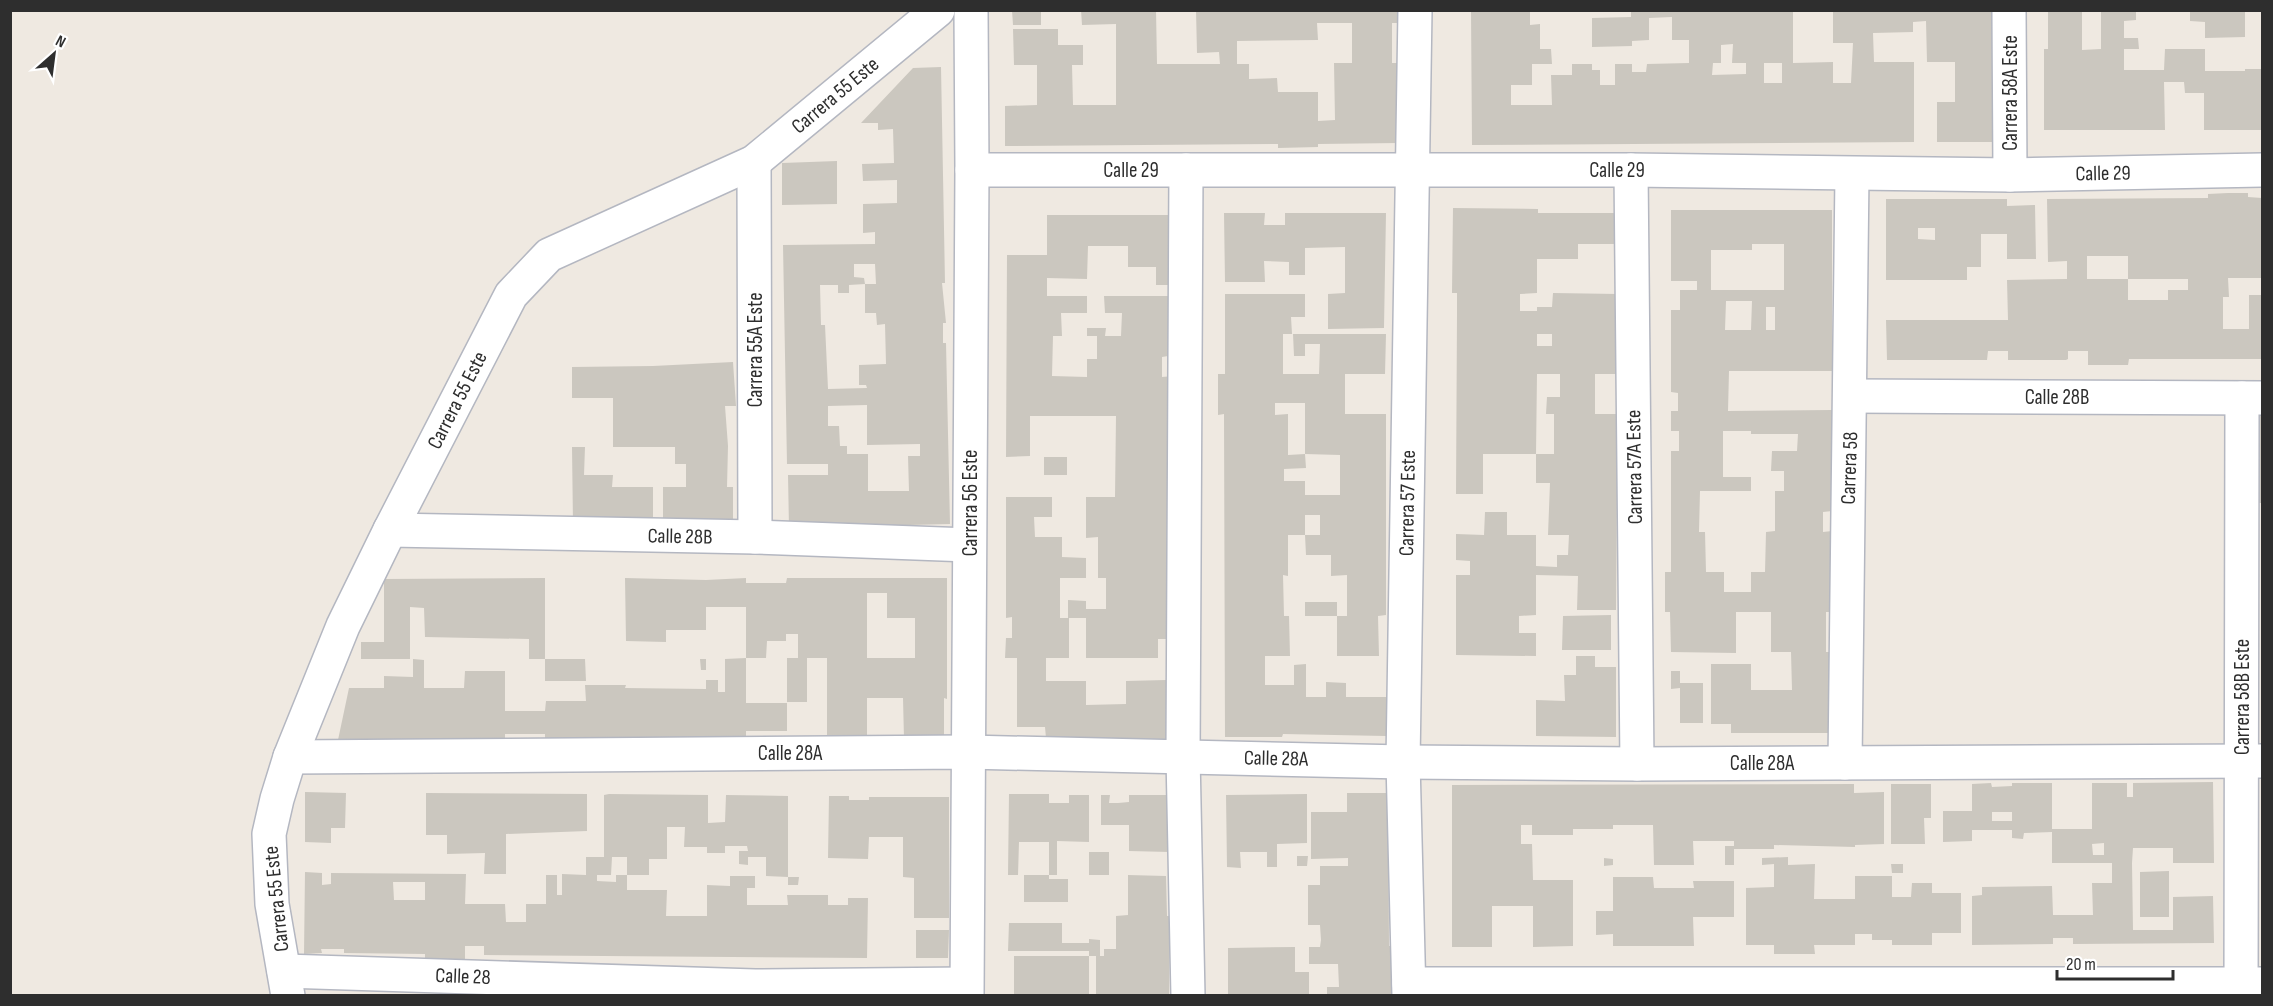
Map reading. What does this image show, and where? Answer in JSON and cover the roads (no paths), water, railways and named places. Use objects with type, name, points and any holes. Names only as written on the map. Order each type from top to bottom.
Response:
[{"type":"street","name":"Carrera 55 Este","points":[[286,983],[272,904],[269,834],[290,757],[343,626],[511,295],[549,255],[754,162],[938,10]]},
{"type":"street","name":"Carrera 56 Este","points":[[967,990],[971,10]]},
{"type":"street","name":"Carrera 57 Este","points":[[1409,990],[1403,762],[1415,10]]},
{"type":"street","name":"Carrera 58A Este","points":[[2009,10],[2010,175]]},
{"type":"street","name":"Carrera 55A Este","points":[[754,162],[755,537]]},
{"type":"street","name":"Calle 29","points":[[972,170],[1631,170],[2010,175],[2262,170]]},
{"type":"street","points":[[1186,170],[1183,756],[1188,996]]},
{"type":"street","name":"Carrera 57A Este","points":[[1631,170],[1637,764]]},
{"type":"street","name":"Carrera 58","points":[[1845,763],[1852,174]]},
{"type":"street","name":"Calle 28B","points":[[1851,396],[2252,398]]},
{"type":"street","name":"Carrera 58B Este","points":[[2248,988],[2252,762],[2252,398]]},
{"type":"street","name":"Calle 28B","points":[[390,530],[755,537],[969,544]]},
{"type":"street","name":"Calle 28A","points":[[290,757],[968,752],[1403,762],[1637,764],[2252,762]]},
{"type":"street","name":"Calle 28","points":[[286,983],[755,991],[967,990]]},
{"type":"street","points":[[1409,990],[2248,988]]}]
